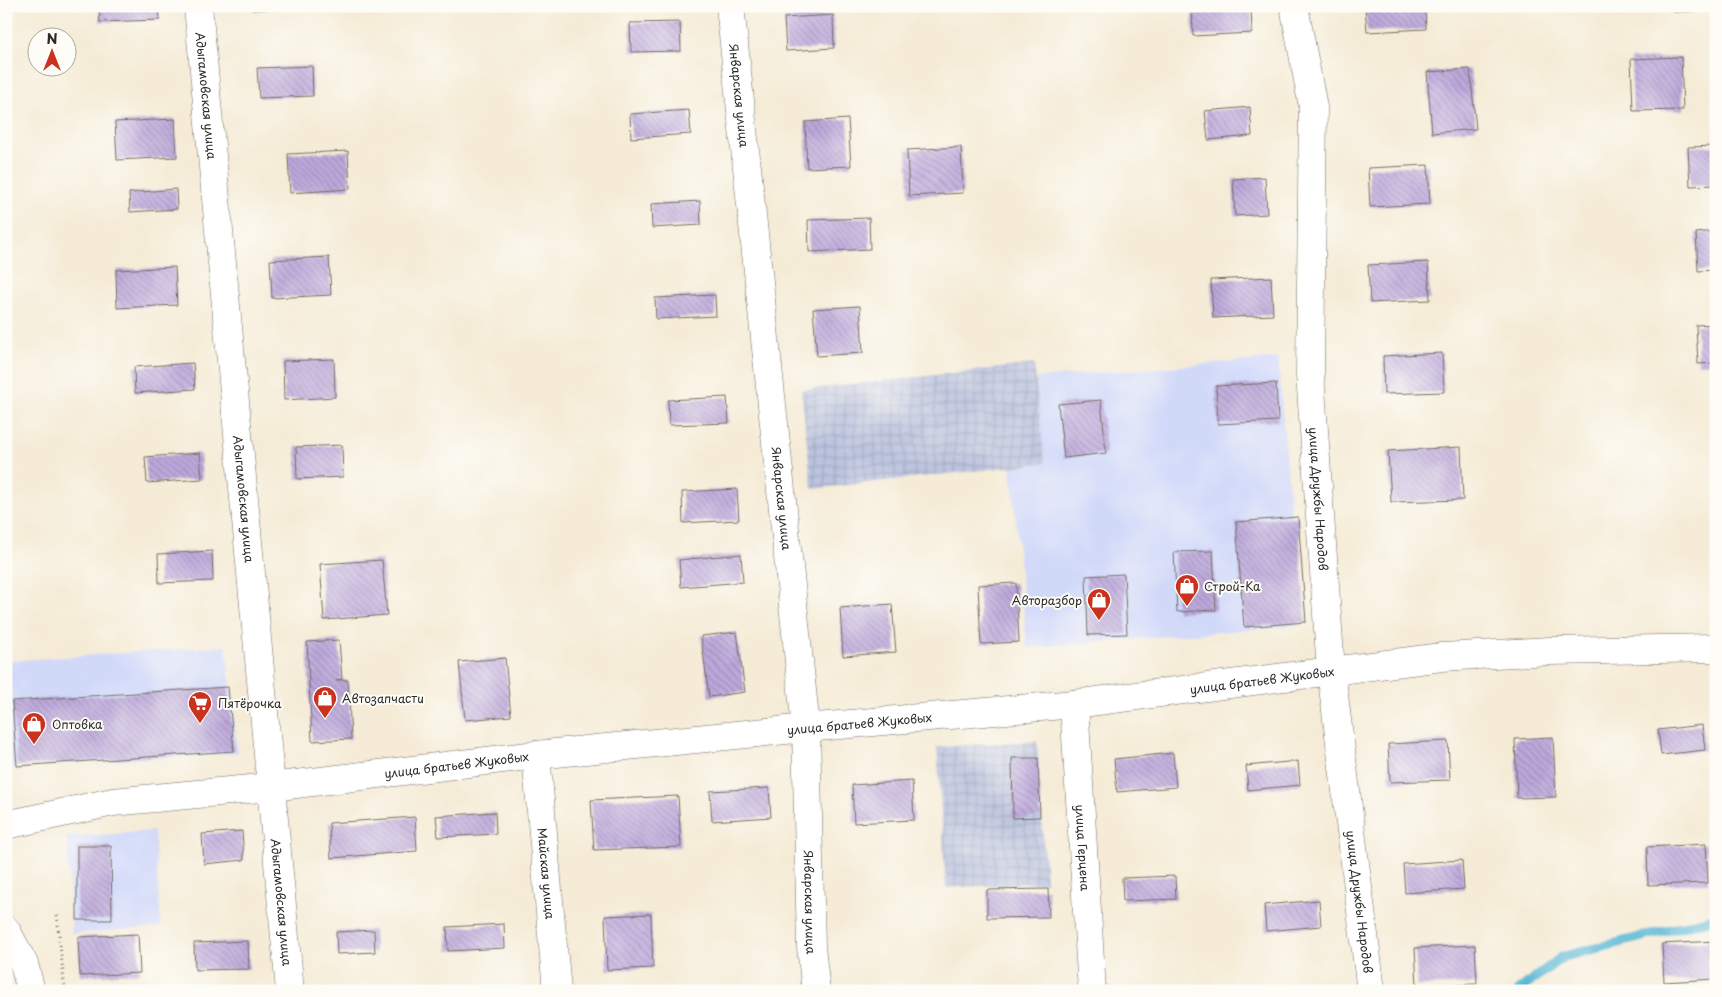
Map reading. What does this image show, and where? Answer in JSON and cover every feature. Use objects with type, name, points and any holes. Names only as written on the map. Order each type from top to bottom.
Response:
[{"type":"street","name":"Адыгамовская улица","points":[[198,6],[290,991]]},
{"type":"street","name":"Январская улица","points":[[730,6],[806,728],[811,947],[816,991]]},
{"type":"street","name":"улица Дружбы Народов","points":[[1294,6],[1313,107],[1310,374],[1331,671],[1371,991]]},
{"type":"street","name":"улица братьев Жуковых","points":[[6,825],[113,802],[271,787],[536,755],[1074,704],[1461,656],[1550,651],[1716,648]]},
{"type":"street","name":"улица Герцена","points":[[1074,704],[1092,991]]},
{"type":"street","name":"Майская улица","points":[[536,755],[557,991]]},
{"type":"street","points":[[6,930],[24,964],[30,986]]},
{"type":"path","points":[[57,915],[64,991]]},
{"type":"shaded area","points":[[1278,358],[1300,625],[1027,648],[1011,467],[1045,463],[1036,378]]},
{"type":"shaded area","points":[[1034,364],[1045,463],[812,489],[801,390]]},
{"type":"shaded area","points":[[226,646],[238,753],[6,767],[6,661]]},
{"type":"shaded area","points":[[1037,741],[1046,882],[946,888],[937,747]]},
{"type":"shaded area","points":[[154,831],[161,927],[72,934],[67,837]]},
{"type":"building","points":[[99,6],[159,6],[160,20],[100,22]]},
{"type":"building","points":[[252,6],[299,6],[299,8],[252,10]]},
{"type":"building","points":[[1192,6],[1251,6],[1252,33],[1193,36]]},
{"type":"building","points":[[1365,6],[1425,6],[1426,29],[1367,32]]},
{"type":"building","points":[[1672,6],[1716,6],[1716,11],[1673,12]]},
{"type":"building","points":[[833,15],[834,48],[786,51],[784,18]]},
{"type":"building","points":[[680,22],[681,51],[631,52],[630,23]]},
{"type":"building","points":[[1681,57],[1683,110],[1633,111],[1631,59]]},
{"type":"building","points":[[312,66],[313,96],[259,98],[257,68]]},
{"type":"building","points":[[1470,69],[1476,129],[1432,133],[1427,72]]},
{"type":"building","points":[[1250,107],[1252,136],[1208,140],[1205,111]]},
{"type":"building","points":[[689,110],[691,134],[631,138],[630,114]]},
{"type":"building","points":[[175,119],[177,157],[117,160],[115,122]]},
{"type":"building","points":[[848,119],[851,166],[807,168],[805,122]]},
{"type":"building","points":[[1716,146],[1716,185],[1690,186],[1688,147]]},
{"type":"building","points":[[961,147],[963,193],[909,196],[907,150]]},
{"type":"building","points":[[348,151],[350,189],[290,193],[288,154]]},
{"type":"building","points":[[1428,165],[1430,204],[1370,207],[1368,168]]},
{"type":"building","points":[[1265,177],[1267,214],[1235,216],[1233,179]]},
{"type":"building","points":[[176,189],[177,209],[130,212],[129,193]]},
{"type":"building","points":[[700,201],[701,225],[652,228],[651,204]]},
{"type":"building","points":[[869,218],[870,249],[809,252],[808,220]]},
{"type":"building","points":[[1716,231],[1716,270],[1698,271],[1696,233]]},
{"type":"building","points":[[329,257],[331,295],[272,298],[270,260]]},
{"type":"building","points":[[1428,262],[1430,300],[1370,303],[1368,265]]},
{"type":"building","points":[[175,267],[177,305],[117,308],[116,270]]},
{"type":"building","points":[[1271,277],[1273,315],[1213,318],[1211,280]]},
{"type":"building","points":[[715,295],[716,316],[656,319],[655,298]]},
{"type":"building","points":[[860,306],[863,353],[817,356],[813,309]]},
{"type":"building","points":[[1716,324],[1716,363],[1698,364],[1696,325]]},
{"type":"building","points":[[1442,353],[1444,392],[1384,394],[1383,356]]},
{"type":"building","points":[[334,359],[335,397],[284,400],[283,361]]},
{"type":"building","points":[[193,363],[195,389],[135,393],[134,367]]},
{"type":"building","points":[[1276,383],[1278,421],[1218,424],[1216,386]]},
{"type":"building","points":[[727,397],[729,423],[669,425],[668,400]]},
{"type":"building","points":[[1101,400],[1106,453],[1064,458],[1058,404]]},
{"type":"building","points":[[1712,423],[1716,423],[1716,462],[1714,462]]},
{"type":"building","points":[[342,445],[343,477],[297,479],[296,447]]},
{"type":"building","points":[[1461,447],[1463,500],[1391,502],[1388,451]]},
{"type":"building","points":[[200,453],[202,479],[147,483],[145,457]]},
{"type":"building","points":[[737,489],[739,520],[683,523],[682,492]]},
{"type":"building","points":[[1298,517],[1306,622],[1244,627],[1236,522]]},
{"type":"building","points":[[212,551],[213,581],[159,583],[158,554]]},
{"type":"building","points":[[1213,551],[1216,610],[1177,612],[1174,552]]},
{"type":"building","points":[[741,554],[743,582],[681,587],[679,560]]},
{"type":"building","points":[[382,560],[387,615],[324,620],[320,564]]},
{"type":"building","points":[[1124,574],[1127,634],[1088,635],[1086,576]]},
{"type":"building","points":[[1016,583],[1019,642],[981,644],[978,585]]},
{"type":"building","points":[[892,604],[896,652],[843,656],[840,608]]},
{"type":"building","points":[[737,632],[745,692],[709,697],[701,636]]},
{"type":"building","points":[[339,640],[342,679],[336,680],[348,680],[351,739],[312,741],[307,642]]},
{"type":"building","points":[[505,658],[511,716],[465,720],[459,662]]},
{"type":"building","points":[[228,687],[234,751],[17,766],[12,701]]},
{"type":"building","points":[[1702,725],[1705,750],[1661,755],[1658,730]]},
{"type":"building","points":[[1553,737],[1556,797],[1517,798],[1515,739]]},
{"type":"building","points":[[1448,741],[1450,780],[1390,782],[1388,744]]},
{"type":"building","points":[[1173,753],[1176,787],[1117,792],[1114,759]]},
{"type":"building","points":[[1012,758],[1038,758],[1040,817],[1013,818]]},
{"type":"building","points":[[1298,761],[1300,785],[1248,790],[1246,766]]},
{"type":"building","points":[[912,781],[914,820],[854,823],[852,785]]},
{"type":"building","points":[[769,788],[771,817],[712,821],[710,791]]},
{"type":"building","points":[[678,796],[681,847],[594,850],[591,800]]},
{"type":"building","points":[[495,812],[496,834],[438,837],[436,816]]},
{"type":"building","points":[[415,817],[417,851],[331,858],[329,823]]},
{"type":"building","points":[[242,831],[244,860],[204,864],[202,834]]},
{"type":"building","points":[[1706,844],[1708,883],[1648,885],[1647,847]]},
{"type":"building","points":[[77,846],[111,846],[112,920],[77,920]]},
{"type":"building","points":[[1462,860],[1464,889],[1405,893],[1403,864]]},
{"type":"building","points":[[1175,876],[1176,899],[1123,901],[1122,878]]},
{"type":"building","points":[[1048,889],[1049,917],[987,918],[987,890]]},
{"type":"building","points":[[1319,900],[1321,926],[1266,931],[1264,905]]},
{"type":"building","points":[[651,914],[653,968],[607,970],[605,916]]},
{"type":"building","points":[[504,924],[505,948],[448,951],[447,927]]},
{"type":"building","points":[[374,930],[375,952],[337,954],[336,932]]},
{"type":"building","points":[[138,934],[140,973],[80,976],[78,937]]},
{"type":"building","points":[[248,941],[249,969],[195,970],[194,943]]},
{"type":"building","points":[[1716,941],[1716,979],[1664,982],[1662,944]]},
{"type":"building","points":[[1475,945],[1477,984],[1417,986],[1415,948]]},
{"type":"waterway","points":[[1518,991],[1562,957],[1716,918]]},
{"type":"place","name":"Строй-Ка","points":[[1187,607]]},
{"type":"place","name":"Авторазбор","points":[[1099,621]]},
{"type":"place","name":"Автозапчасти","points":[[325,719]]},
{"type":"place","name":"Пятёрочка","points":[[200,724]]},
{"type":"place","name":"Оптовка","points":[[34,745]]}]
